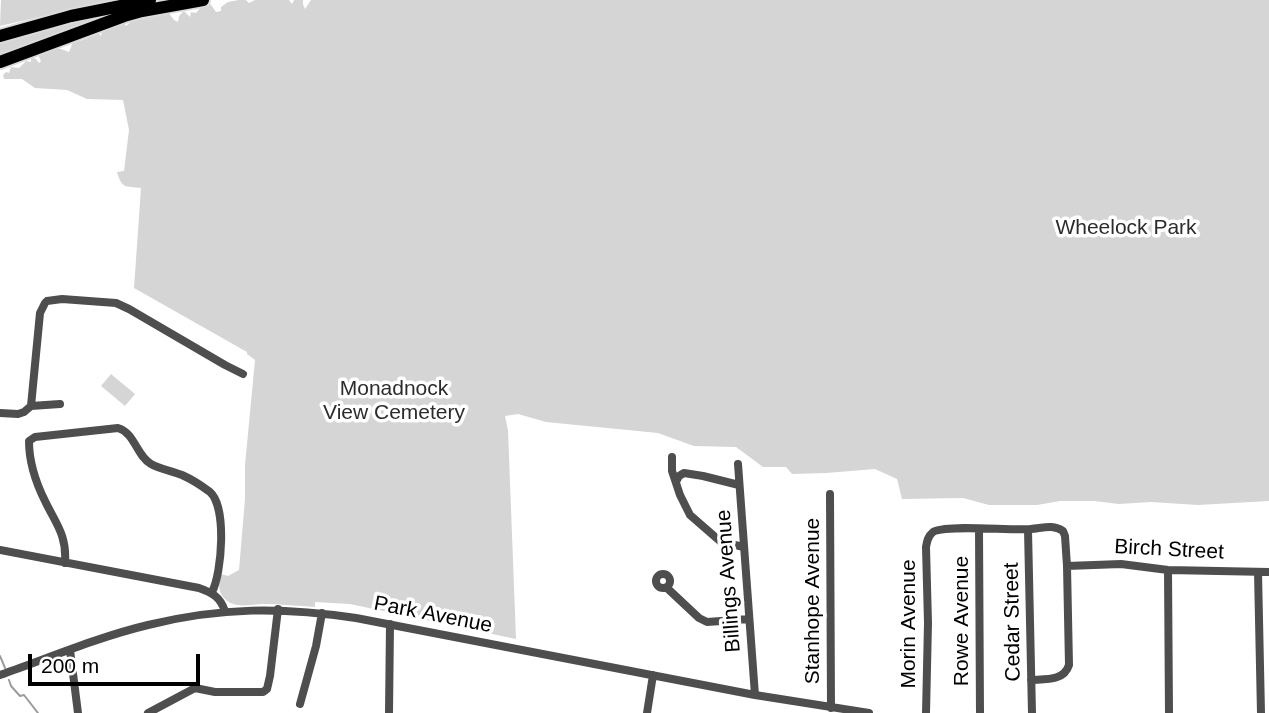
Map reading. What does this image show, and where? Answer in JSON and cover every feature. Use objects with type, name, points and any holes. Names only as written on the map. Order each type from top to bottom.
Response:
[{"type":"highway","points":[[3,36],[71,16],[150,0]]},
{"type":"highway","points":[[0,62],[124,16],[203,0]]},
{"type":"street","points":[[31,406],[40,313],[45,303],[54,299],[116,303],[243,374]]},
{"type":"street","points":[[0,413],[18,414],[31,406],[60,404]]},
{"type":"street","points":[[65,563],[64,540],[42,494],[29,441],[35,437],[118,428],[126,431],[150,463],[184,476],[217,502],[221,535],[217,584],[212,592]]},
{"type":"street","points":[[672,457],[672,471],[690,515],[721,542],[744,547]]},
{"type":"street","name":"Billings Avenue","points":[[738,464],[755,695]]},
{"type":"street","points":[[676,482],[684,473],[739,485]]},
{"type":"street","name":"Stanhope Avenue","points":[[830,494],[837,710]]},
{"type":"street","points":[[979,529],[1028,530],[1054,526],[1063,531],[1065,536],[1068,671],[1061,677],[1031,680]]},
{"type":"street","name":"Morin Avenue","points":[[926,713],[926,547],[929,535],[940,530],[979,529]]},
{"type":"street","name":"Rowe Avenue","points":[[979,529],[981,713]]},
{"type":"street","name":"Cedar Street","points":[[1028,530],[1032,713]]},
{"type":"street","points":[[0,550],[199,588],[218,597],[225,611]]},
{"type":"street","name":"Birch Street","points":[[1067,566],[1121,564],[1168,570],[1269,572]]},
{"type":"street","points":[[1168,570],[1169,713]]},
{"type":"street","points":[[1258,572],[1261,713]]},
{"type":"street","points":[[667,588],[699,618],[707,622],[749,619]]},
{"type":"street","points":[[148,713],[195,688],[215,692],[267,689],[278,609]]},
{"type":"street","name":"Park Avenue","points":[[0,675],[146,625],[225,611],[278,609],[390,624],[755,695],[869,713]]},
{"type":"street","points":[[299,704],[311,667],[322,613]]},
{"type":"street","points":[[389,713],[390,624]]},
{"type":"street","points":[[70,650],[78,713]]},
{"type":"street","points":[[647,713],[653,676]]},
{"type":"green space","points":[[1,0],[112,0],[0,26]]},
{"type":"green space","points":[[239,0],[249,3],[255,0],[289,0],[292,4],[294,0],[303,0],[305,9],[311,0],[1269,0],[1269,501],[1198,505],[1060,501],[1037,505],[989,505],[963,498],[902,499],[897,479],[875,469],[792,474],[786,467],[763,467],[736,447],[694,446],[658,433],[546,422],[518,414],[505,416],[508,430],[516,639],[350,604],[315,602],[315,607],[230,603],[219,588],[221,574],[228,576],[239,570],[255,360],[247,352],[134,288],[141,188],[125,186],[117,172],[124,171],[129,130],[123,100],[87,99],[67,90],[35,88],[22,79],[4,79],[3,75],[9,73],[11,67],[19,68],[26,61],[31,62],[31,57],[39,63],[41,61],[38,55],[45,50],[57,48],[69,52],[75,37],[79,37],[80,41],[87,39],[87,35],[93,31],[101,36],[102,32],[123,21],[126,26],[134,19],[166,9],[178,22],[184,11],[190,17],[191,12],[196,13],[202,6],[209,6],[209,2],[216,12],[221,11],[221,7],[228,2]]},
{"type":"green space","points":[[145,7],[0,58],[0,41],[71,21]]},
{"type":"green space","points":[[111,374],[135,394],[125,406],[101,386]]},
{"type":"waterway","points":[[0,656],[5,668]]},
{"type":"waterway","points":[[9,680],[11,686],[20,696],[24,695],[38,713]]},
{"type":"park label","name":"Wheelock Park","points":[[1126,228]]},
{"type":"park label","name":"Monadnock View Cemetery","points":[[394,401]]}]
